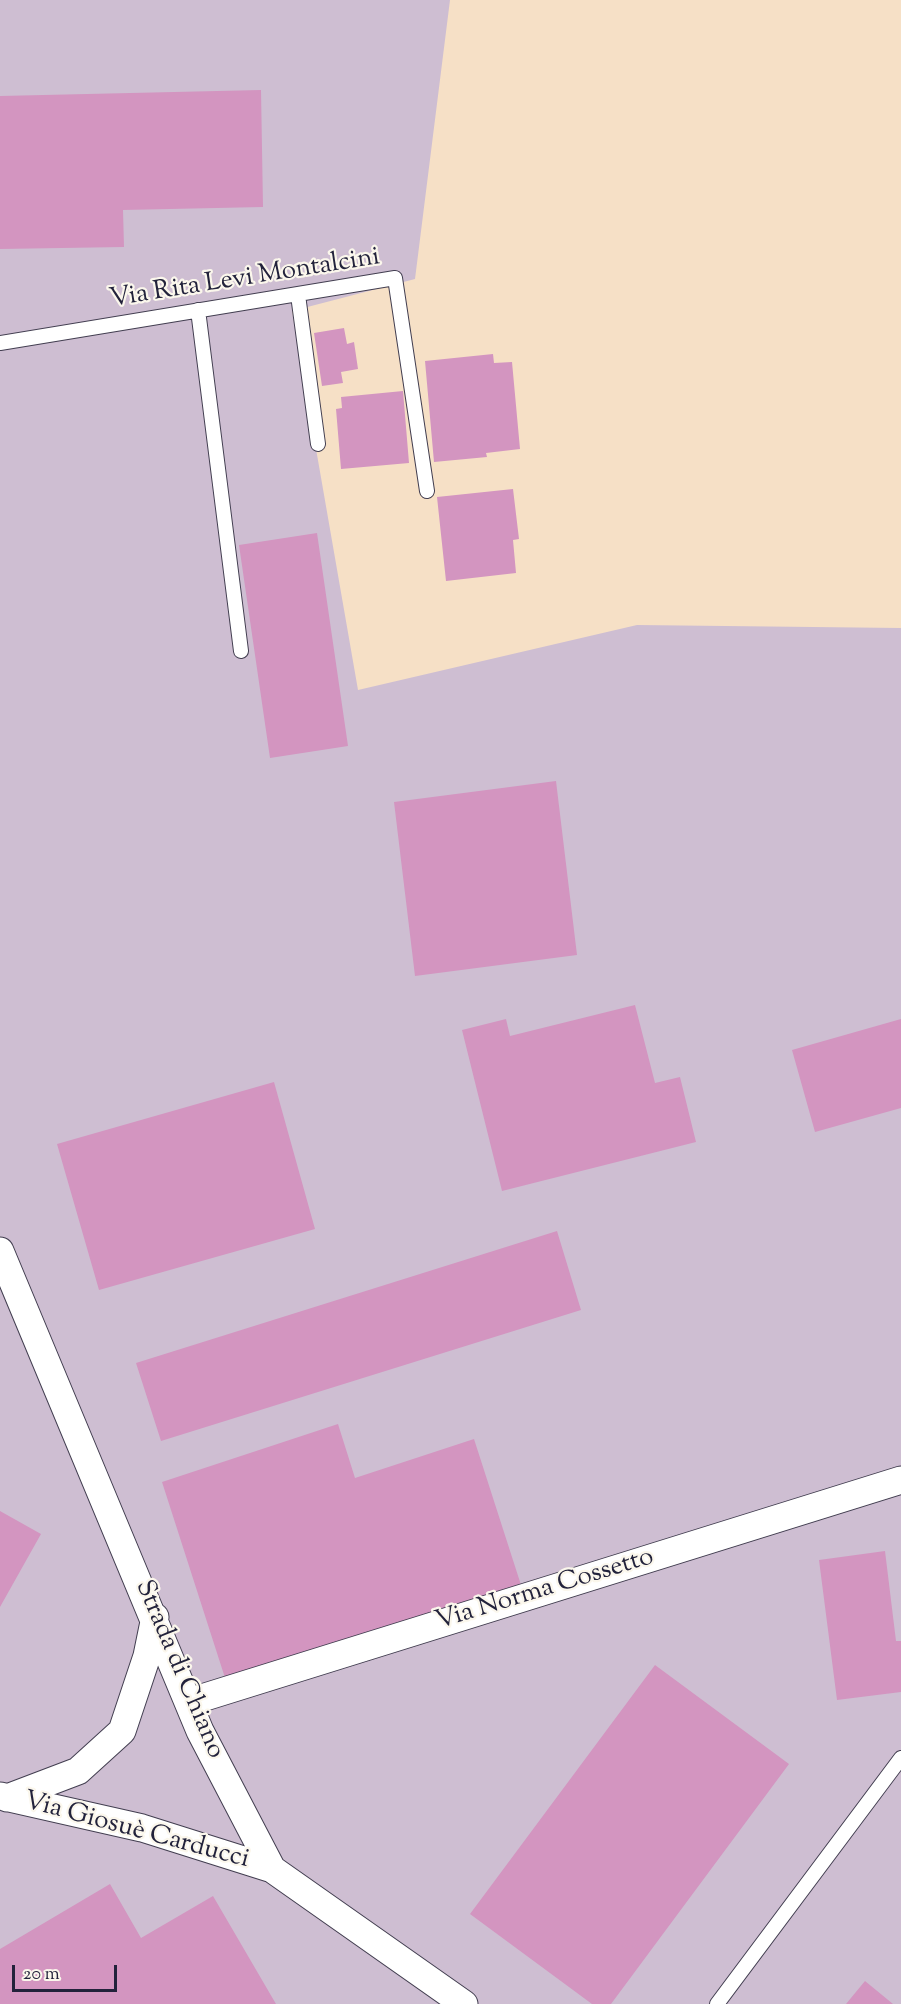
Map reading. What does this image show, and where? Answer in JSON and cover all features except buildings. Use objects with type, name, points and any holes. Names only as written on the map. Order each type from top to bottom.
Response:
[{"type":"street","name":"Strada di Chiano","points":[[0,1251],[155,1617],[200,1731],[272,1869],[464,2004]]},
{"type":"street","name":"Via Norma Cossetto","points":[[189,1702],[901,1480]]},
{"type":"street","points":[[4,1797],[78,1771],[122,1731],[147,1656],[155,1617]]},
{"type":"street","name":"Via Giosuè Carducci","points":[[4,1797],[142,1828],[272,1869]]},
{"type":"lane","name":"Via Rita Levi Montalcini","points":[[0,343],[394,278],[427,491]]},
{"type":"lane","points":[[298,294],[318,444]]},
{"type":"lane","points":[[198,310],[241,651]]},
{"type":"lane","points":[[717,2004],[901,1758]]},
{"type":"shaded area","points":[[0,0],[450,0],[415,279],[292,311],[358,690],[637,625],[901,628],[901,2004],[0,2004]]}]
